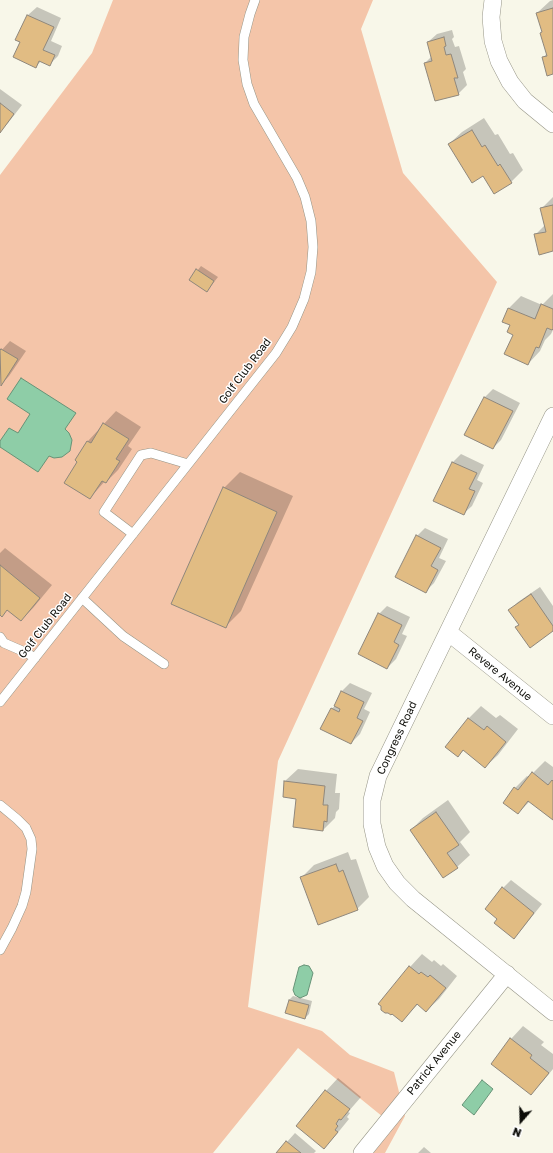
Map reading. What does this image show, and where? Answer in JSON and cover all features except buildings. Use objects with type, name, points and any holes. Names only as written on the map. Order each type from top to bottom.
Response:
[{"type":"street","points":[[493,0],[491,17],[493,41],[499,61],[510,82],[525,101],[553,124]]},
{"type":"street","name":"Congress Road","points":[[552,421],[378,776],[372,800],[372,824],[377,846],[385,866],[397,883],[413,899],[553,1012]]},
{"type":"street","name":"Revere Avenue","points":[[448,632],[553,716]]},
{"type":"street","name":"Patrick Avenue","points":[[362,1153],[507,974]]},
{"type":"lane","name":"Golf Club Road","points":[[0,702],[276,353],[292,327],[304,300],[311,272],[313,246],[312,227],[305,196],[297,178],[254,104],[247,84],[243,60],[244,37],[255,0]]},
{"type":"lane","points":[[133,534],[104,512],[141,455],[151,453],[188,464]]},
{"type":"lane","points":[[82,598],[123,636],[164,664]]},
{"type":"lane","points":[[0,637],[4,643],[35,658]]},
{"type":"lane","points":[[0,805],[26,828],[31,839],[32,849],[26,892],[22,906],[0,950]]},
{"type":"shaded area","points":[[113,0],[373,0],[361,29],[403,173],[497,282],[278,761],[248,1007],[322,1031],[350,1055],[394,1072],[405,1116],[385,1153],[362,1153],[388,1121],[298,1048],[213,1153],[0,1153],[0,175],[92,53]]},
{"type":"shaded area","points":[[21,378],[76,413],[65,429],[69,433],[72,440],[70,451],[62,457],[54,458],[49,456],[38,472],[0,447],[0,441],[9,428],[18,433],[30,414],[7,399]]},
{"type":"shaded area","points":[[304,965],[309,966],[313,973],[307,995],[300,998],[295,995],[293,990],[299,967]]},
{"type":"shaded area","points":[[482,1080],[493,1089],[474,1115],[462,1105]]}]
